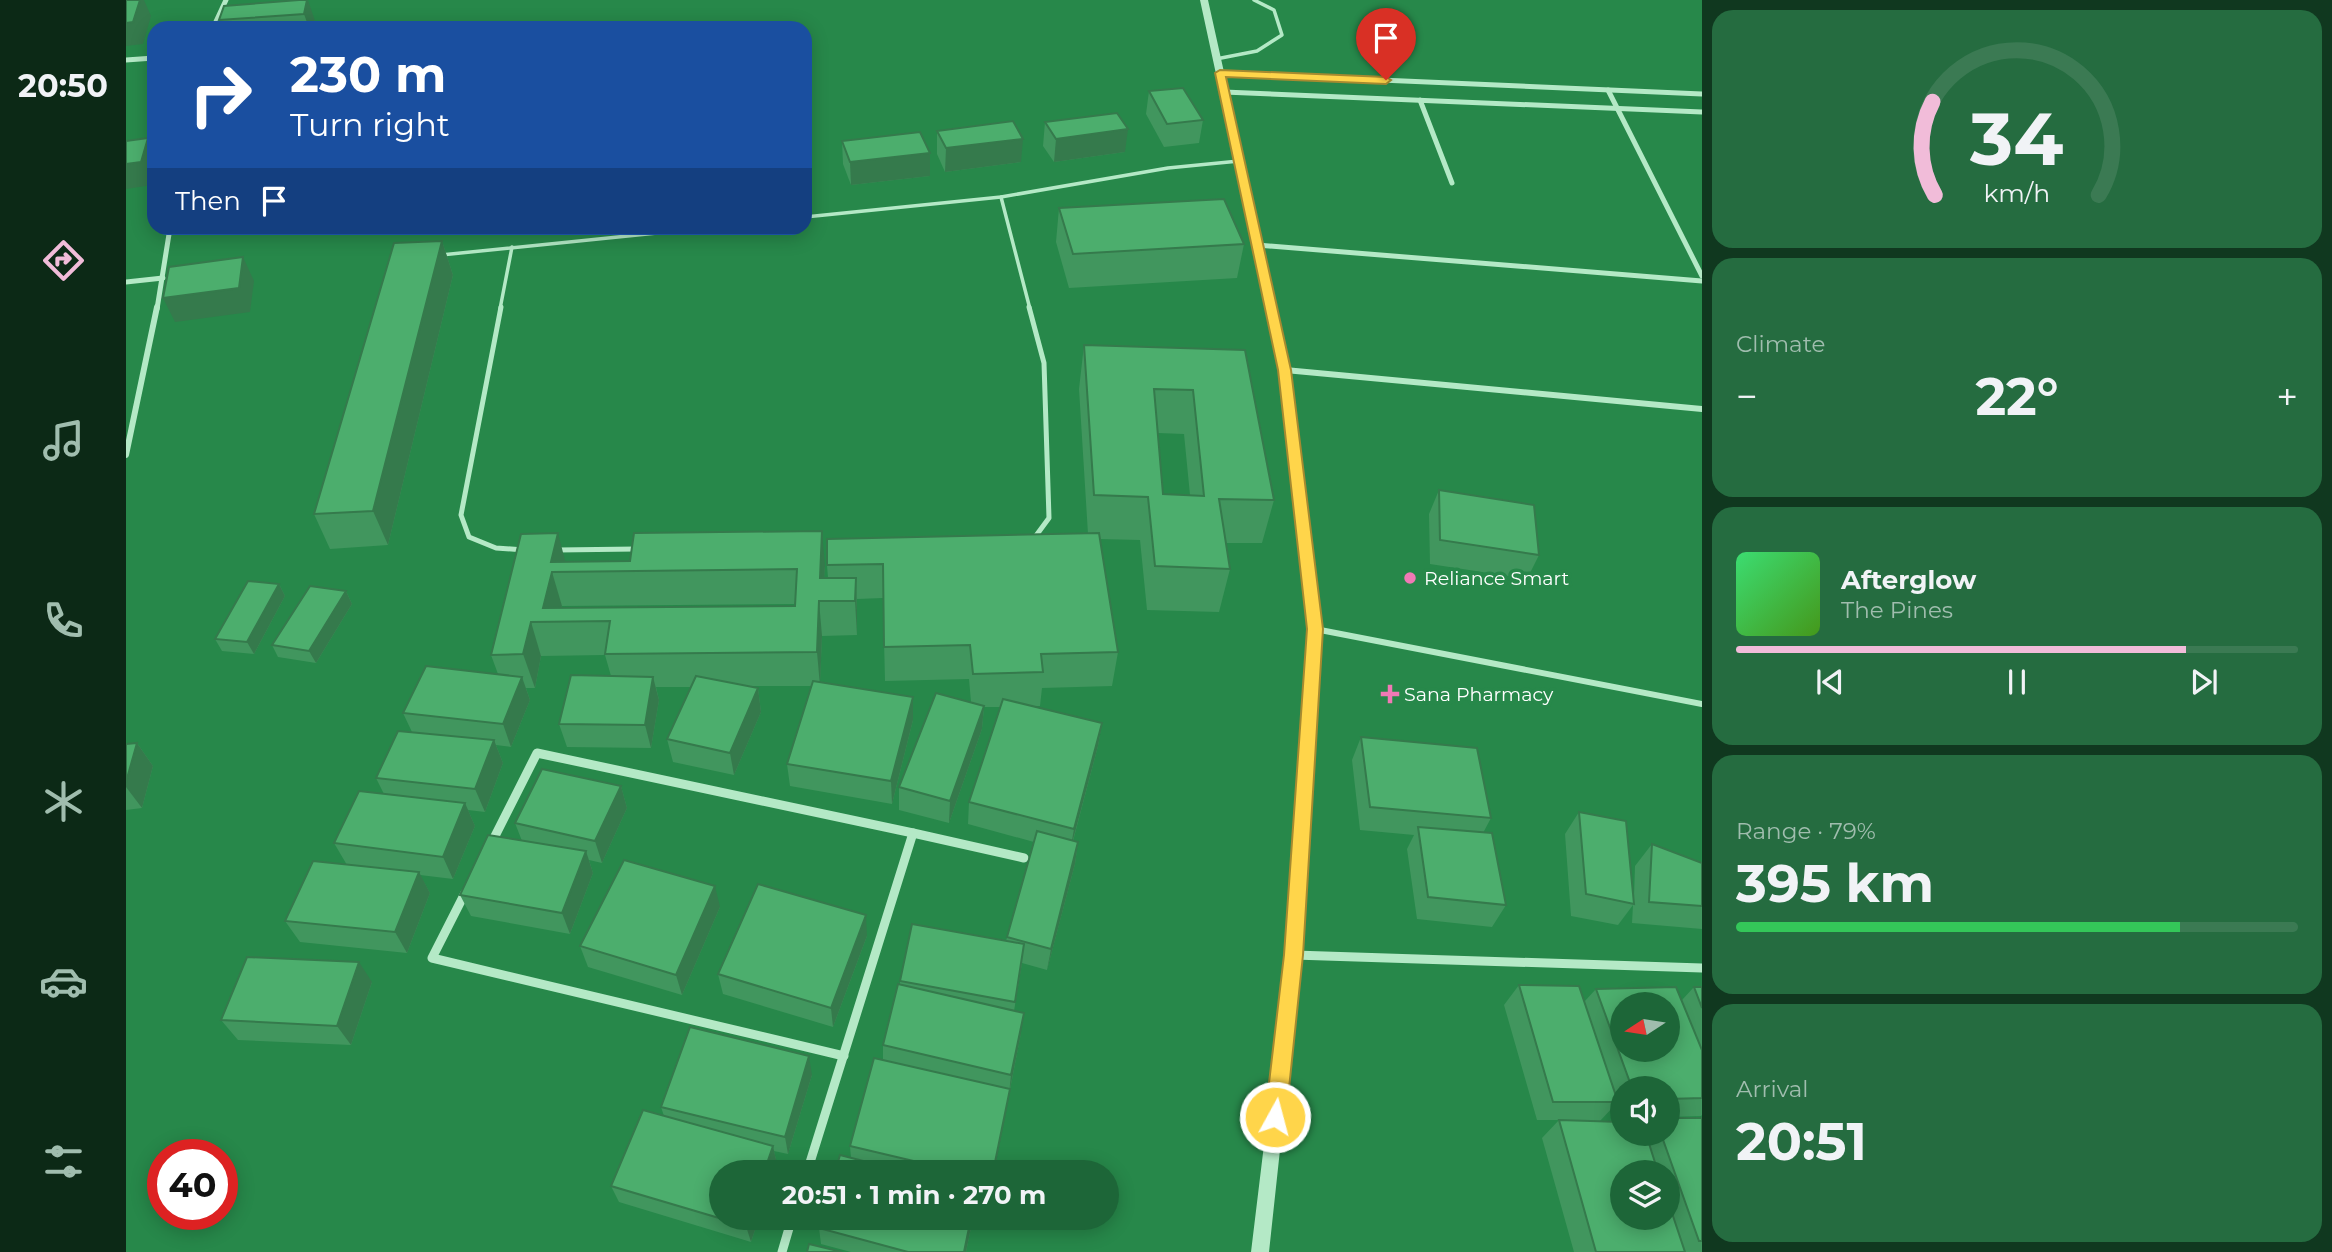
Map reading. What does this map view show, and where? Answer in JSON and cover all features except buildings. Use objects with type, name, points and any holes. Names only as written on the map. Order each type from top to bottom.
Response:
[{"type":"street","points":[[216,21],[226,0]]},
{"type":"street","points":[[1204,0],[1284,370],[1315,629],[1294,955],[1260,1252]]},
{"type":"street","points":[[126,60],[147,58]]},
{"type":"street","points":[[1220,73],[1702,94]]},
{"type":"street","points":[[1608,90],[1702,279]]},
{"type":"street","points":[[1224,92],[1702,112]]},
{"type":"street","points":[[1420,100],[1452,183]]},
{"type":"street","points":[[126,455],[128,435],[163,278],[169,235]]},
{"type":"street","points":[[1257,245],[1702,279]]},
{"type":"street","points":[[126,282],[163,278]]},
{"type":"street","points":[[1284,370],[1702,409]]},
{"type":"street","points":[[1315,629],[1702,704]]},
{"type":"street","points":[[488,850],[537,753],[1024,858]]},
{"type":"street","points":[[811,1160],[913,833]]},
{"type":"street","points":[[469,886],[432,958],[844,1056]]},
{"type":"street","points":[[1294,955],[1702,968]]},
{"type":"street","points":[[782,1252],[788,1230]]},
{"type":"lane","points":[[1216,59],[1257,51],[1282,35],[1274,10],[1254,0]]},
{"type":"lane","points":[[812,216],[1000,197],[1168,168],[1239,161]]},
{"type":"lane","points":[[1000,197],[1044,363],[1049,518],[1040,534],[1032,539]]},
{"type":"lane","points":[[434,255],[635,235]]},
{"type":"lane","points":[[512,247],[461,515],[469,537],[496,548],[527,550]]},
{"type":"lane","points":[[554,550],[650,549]]},
{"type":"place","name":"Reliance Smart","points":[[1410,578]]},
{"type":"place","name":"Sana Pharmacy","points":[[1390,694]]},
{"type":"route","points":[[1275,1117],[1294,955],[1315,629],[1284,370],[1220,73],[1386,80]]}]
